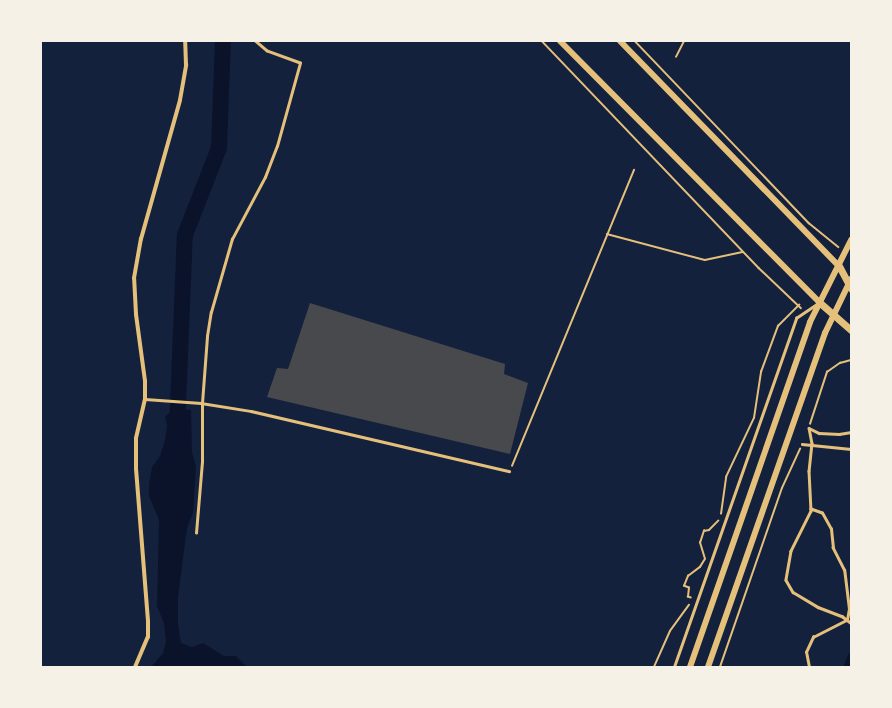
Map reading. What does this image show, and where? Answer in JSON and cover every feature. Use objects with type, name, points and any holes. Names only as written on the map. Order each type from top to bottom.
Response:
[{"type":"main road","points":[[560,41],[819,302],[851,330]]},
{"type":"main road","points":[[620,41],[839,266],[849,288]]},
{"type":"main road","points":[[690,667],[819,302],[839,266],[851,240]]},
{"type":"main road","points":[[708,667],[833,314],[849,288],[851,279]]},
{"type":"street","points":[[135,667],[148,637],[136,469],[136,438],[145,399],[134,278],[141,239],[180,100],[186,65],[185,41]]},
{"type":"lane","points":[[196,533],[202,461],[202,403],[207,336],[219,281],[232,239],[265,177],[277,146],[300,63],[267,51],[255,41]]},
{"type":"lane","points":[[674,667],[777,368],[796,318],[819,302]]},
{"type":"lane","points":[[145,399],[202,403],[251,411],[510,471]]},
{"type":"lane","points":[[809,428],[819,432],[839,434],[851,432]]},
{"type":"lane","points":[[809,428],[812,446],[809,471],[811,509],[790,551],[786,580],[793,592],[818,607],[851,623]]},
{"type":"lane","points":[[802,444],[851,449]]},
{"type":"lane","points":[[809,667],[806,652],[813,637],[846,620],[849,609],[844,570],[833,548],[831,529],[822,513],[811,509]]},
{"type":"path","points":[[542,41],[744,252],[805,311]]},
{"type":"path","points":[[635,41],[809,223],[845,252]]},
{"type":"path","points":[[676,57],[684,41]]},
{"type":"path","points":[[510,471],[634,170]]},
{"type":"path","points":[[607,234],[705,260],[744,252]]},
{"type":"path","points":[[654,667],[670,631],[694,598],[688,597],[689,588],[684,586],[688,576],[700,567],[704,559],[700,543],[704,531],[709,530],[721,517],[726,477],[754,418],[761,372],[778,326],[798,305]]},
{"type":"path","points":[[809,428],[826,372],[840,363],[851,360]]},
{"type":"path","points":[[720,667],[782,488],[802,444]]},
{"type":"water","points":[[173,409],[191,410],[192,452],[196,467],[193,513],[187,528],[178,597],[178,625],[181,643],[192,647],[203,643],[224,656],[236,656],[247,667],[151,667],[163,653],[166,642],[164,623],[157,606],[159,520],[149,496],[149,484],[152,467],[160,456],[165,440],[167,426],[165,417]]},
{"type":"water","points":[[851,650],[851,667],[843,667],[848,655]]},
{"type":"building","points":[[310,303],[505,364],[504,374],[528,383],[510,454],[267,397],[277,368],[288,369]]},
{"type":"waterway","points":[[177,430],[185,235],[219,148],[223,41]]}]
